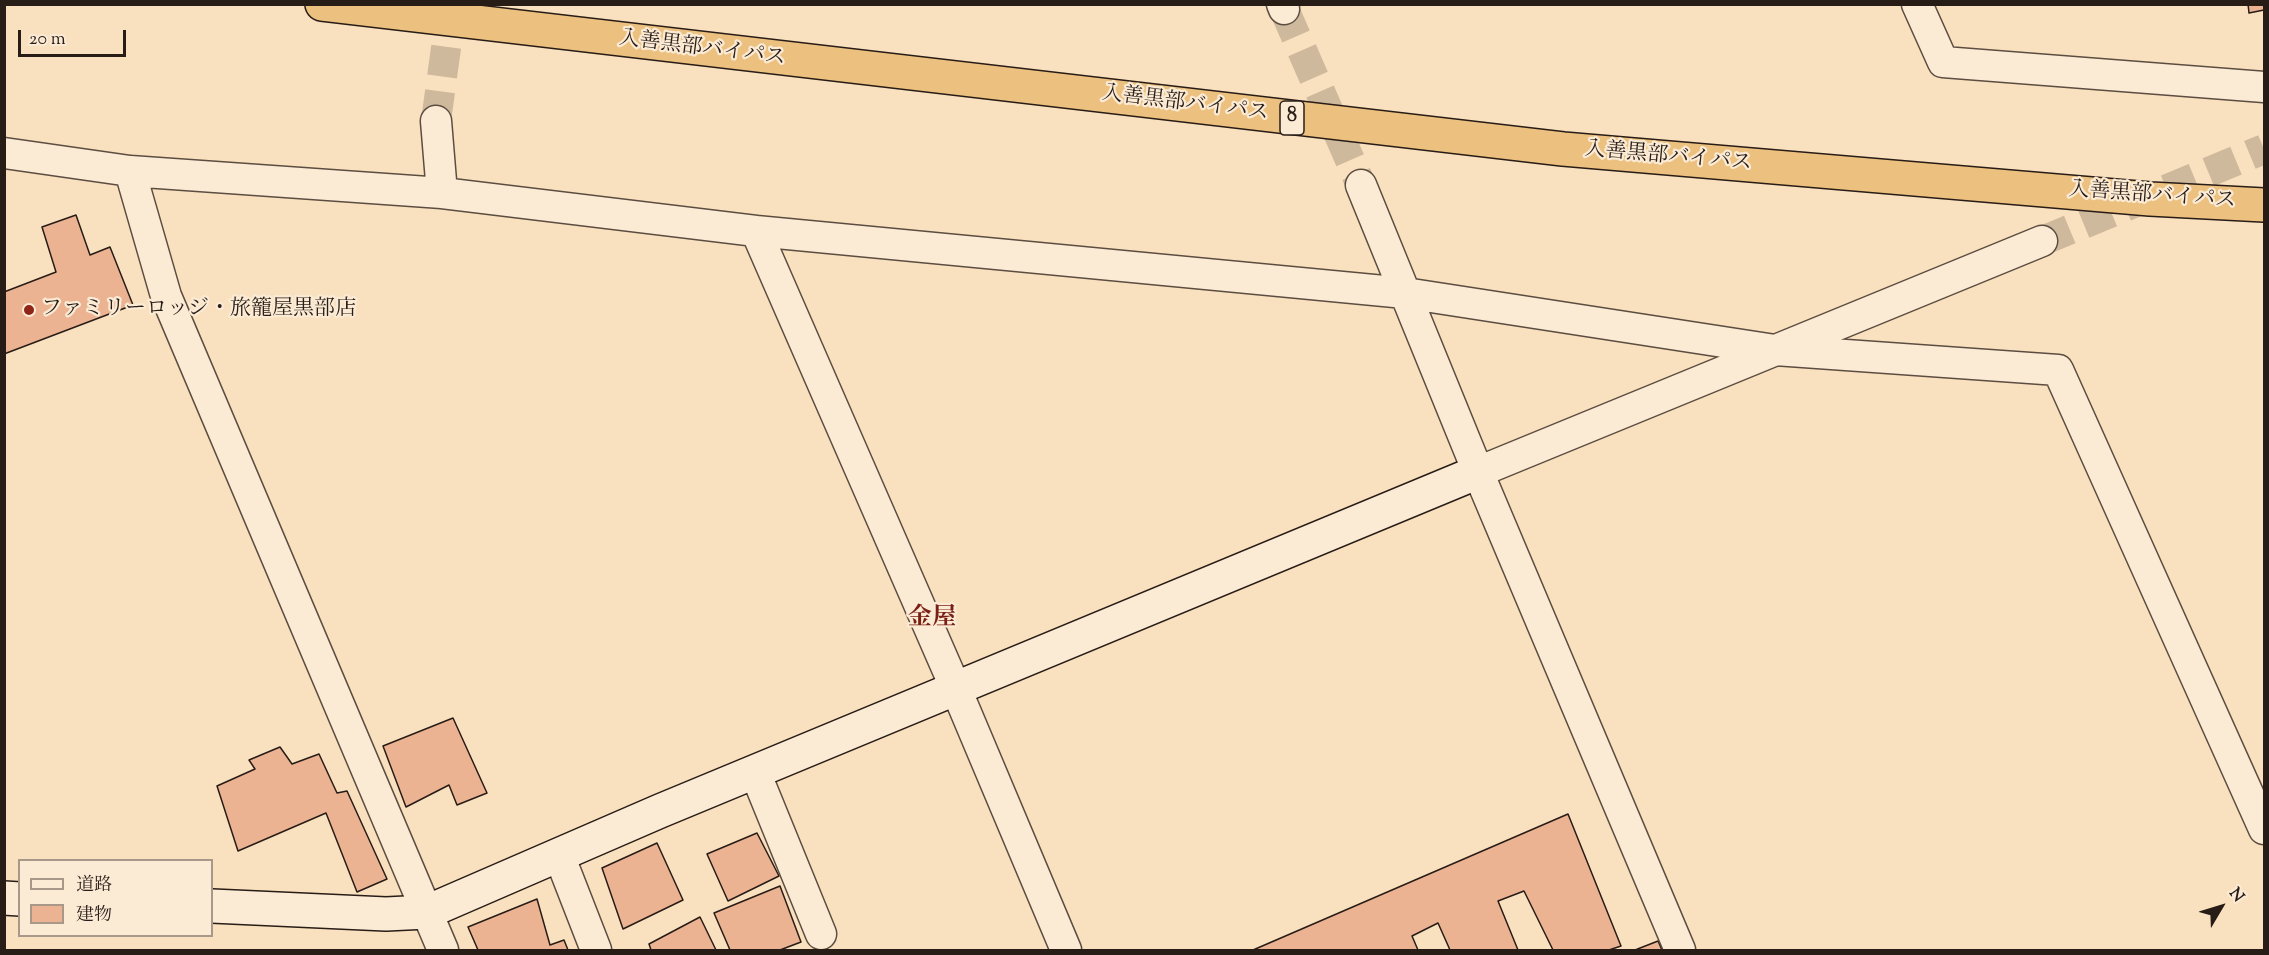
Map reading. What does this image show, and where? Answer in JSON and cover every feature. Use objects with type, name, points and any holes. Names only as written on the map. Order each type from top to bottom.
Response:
[{"type":"highway","name":"入善黒部バイパス","points":[[322,4],[1563,149],[2150,199],[2265,205]]},
{"type":"street","points":[[1917,4],[1943,62],[2265,87]]},
{"type":"street","points":[[436,121],[442,193]]},
{"type":"street","points":[[4,153],[130,171],[442,193],[756,231],[1405,293],[1775,350],[2058,369],[2265,829]]},
{"type":"street","points":[[130,171],[166,296],[443,951]]},
{"type":"street","points":[[1361,185],[1478,472],[1680,951]]},
{"type":"street","points":[[756,231],[956,689],[1066,951]]},
{"type":"street","points":[[213,906],[386,914],[427,912],[755,772],[2042,241]]},
{"type":"street","points":[[755,772],[820,934]]},
{"type":"street","points":[[559,855],[596,951]]},
{"type":"building","points":[[2248,4],[2264,4],[2264,10],[2249,13]]},
{"type":"building","points":[[76,215],[90,255],[110,247],[133,305],[4,354],[4,292],[56,272],[42,227]]},
{"type":"building","points":[[453,718],[487,793],[457,805],[449,785],[406,807],[383,746]]},
{"type":"building","points":[[280,747],[292,764],[319,754],[337,793],[347,791],[387,879],[357,892],[326,813],[238,851],[217,786],[255,769],[249,760]]},
{"type":"building","points":[[1568,814],[1621,946],[1609,950],[1553,950],[1524,891],[1498,901],[1518,950],[1450,950],[1438,923],[1412,936],[1418,950],[1253,950]]},
{"type":"building","points":[[757,833],[779,876],[728,901],[707,854]]},
{"type":"building","points":[[657,843],[683,900],[623,929],[602,868]]},
{"type":"building","points":[[780,886],[801,942],[780,950],[730,950],[714,913]]},
{"type":"building","points":[[537,899],[550,945],[564,940],[568,950],[478,950],[468,927]]},
{"type":"building","points":[[700,917],[716,950],[651,950],[649,944]]},
{"type":"building","points":[[1658,941],[1662,950],[1635,950]]},
{"type":"tunnel","points":[[436,121],[452,4]]},
{"type":"tunnel","points":[[1284,9],[1361,185]]},
{"type":"tunnel","points":[[2042,241],[2264,149]]},
{"type":"place","name":"ファミリーロッジ・旅籠屋黒部店","points":[[29,310]]},
{"type":"district","name":"金屋","points":[[932,620]]}]
